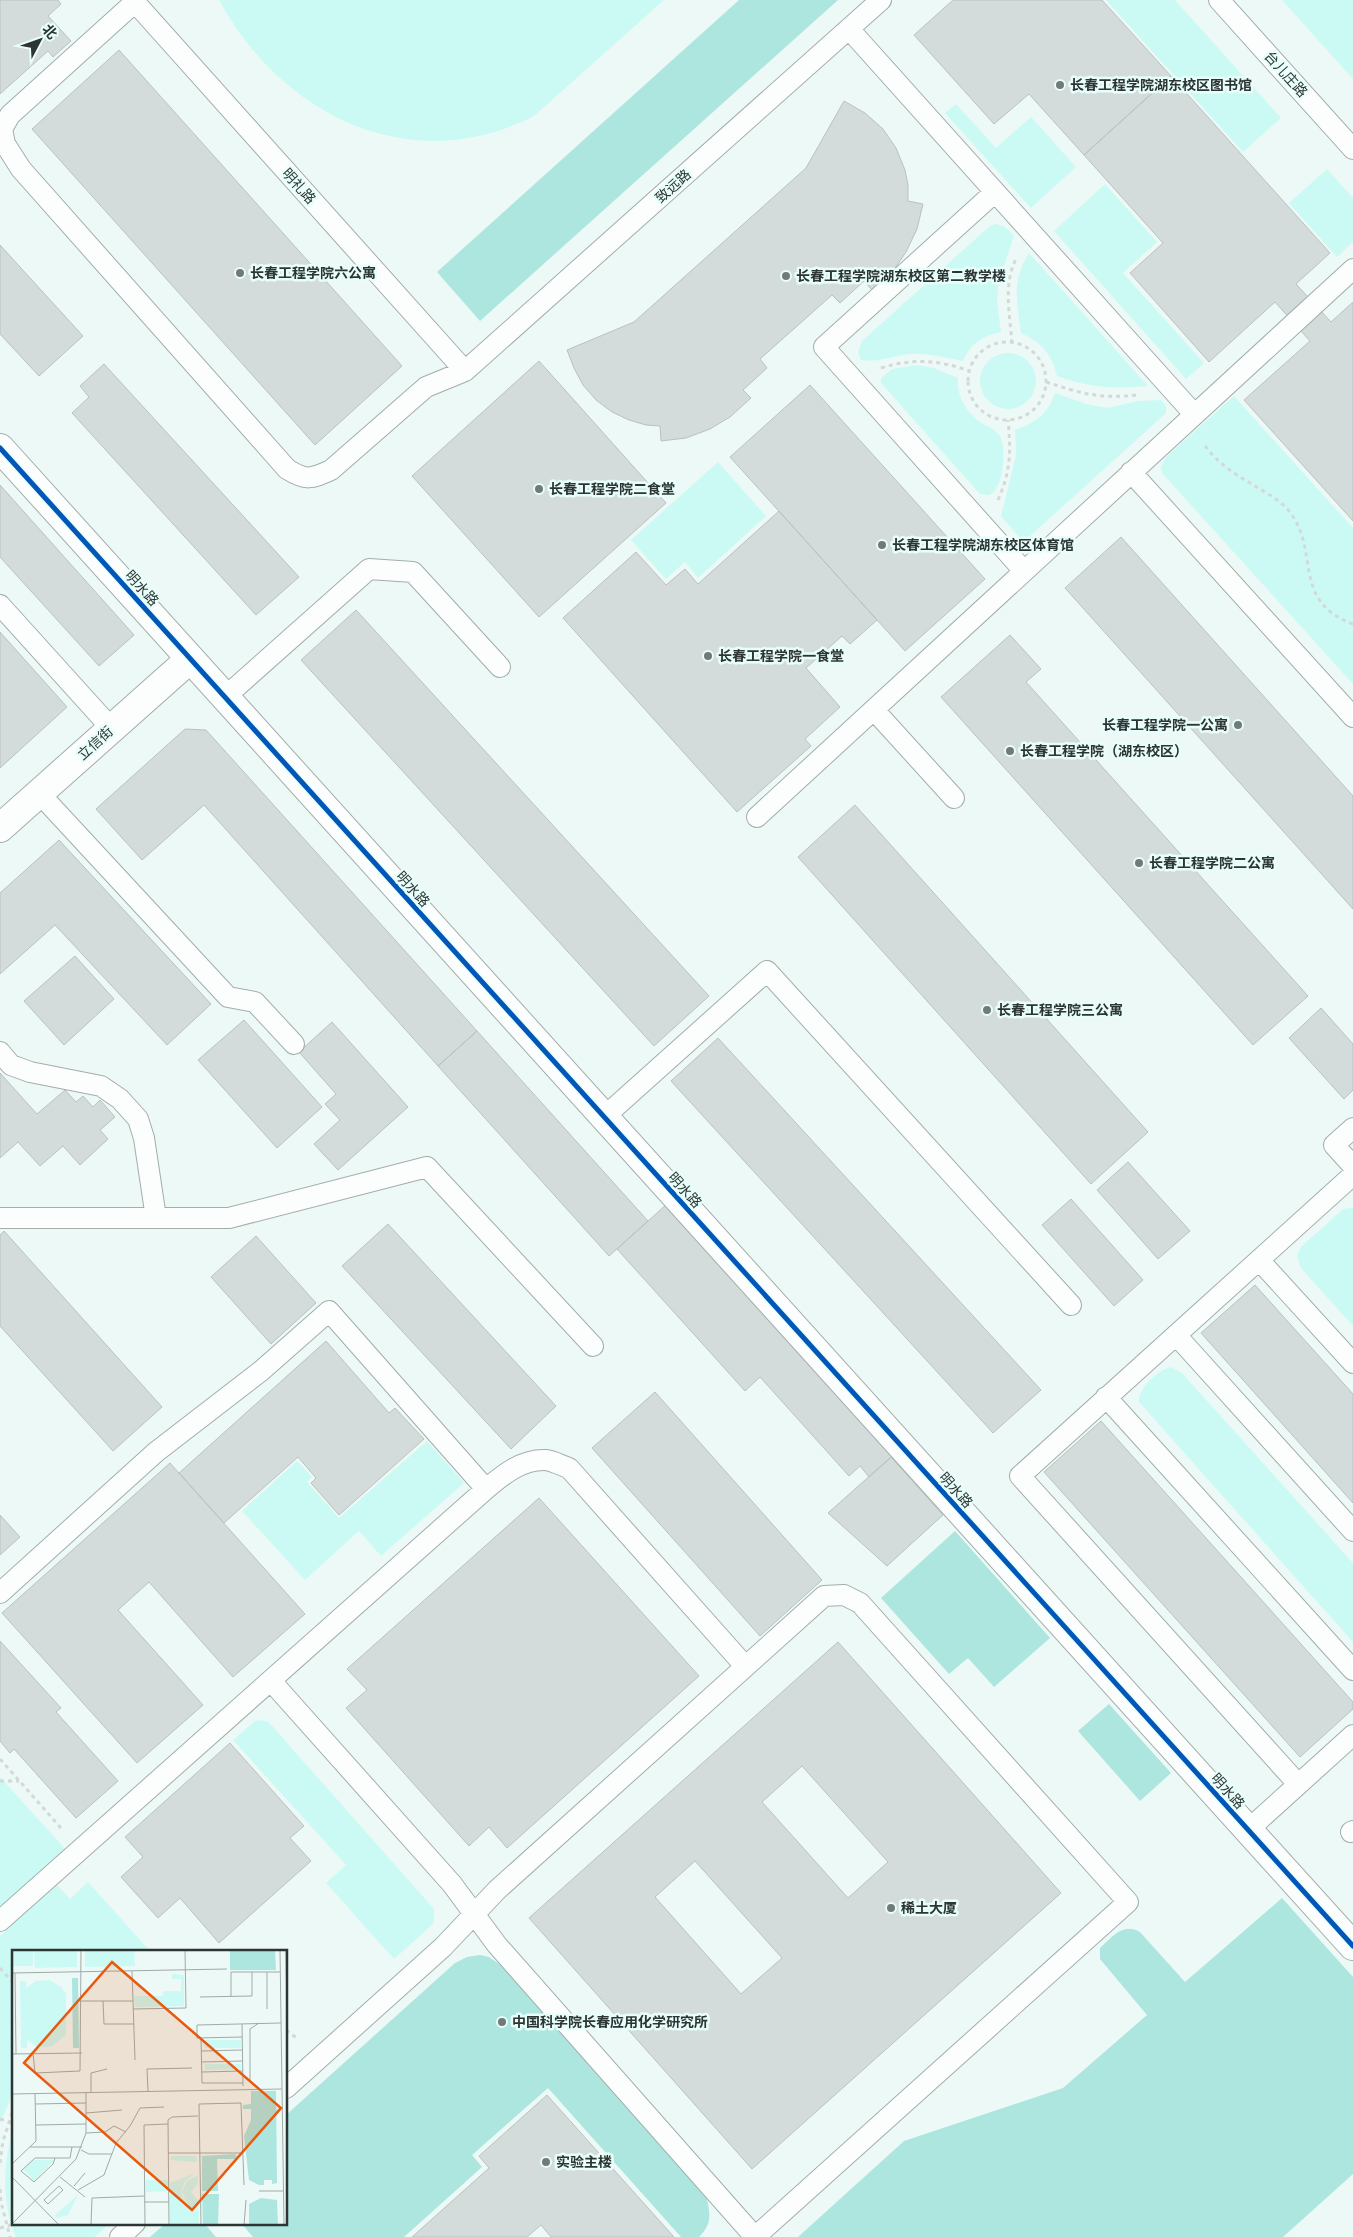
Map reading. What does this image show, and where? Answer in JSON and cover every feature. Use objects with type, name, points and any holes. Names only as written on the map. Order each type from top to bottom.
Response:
[{"type":"street","name":"明水路","points":[[0,448],[1353,1946]]},
{"type":"street","name":"立信街","points":[[0,828],[190,659]]},
{"type":"lane","name":"致远路","points":[[134,1],[10,115],[2,129],[5,144],[21,169],[287,469],[301,478],[315,477],[332,470],[426,387],[465,371],[881,0]]},
{"type":"lane","name":"台儿庄路","points":[[1219,0],[1353,149]]},
{"type":"lane","name":"明礼路","points":[[134,1],[465,371]]},
{"type":"lane","points":[[849,29],[1174,391],[1190,418]]},
{"type":"lane","points":[[995,192],[824,347],[1024,571]]},
{"type":"lane","points":[[757,817],[1353,270]]},
{"type":"lane","points":[[1131,472],[1353,717]]},
{"type":"lane","points":[[225,697],[369,569],[413,572],[500,667]]},
{"type":"lane","points":[[0,605],[112,729]]},
{"type":"lane","points":[[874,710],[954,798]]},
{"type":"lane","points":[[39,793],[228,997],[255,1002],[294,1044]]},
{"type":"lane","points":[[604,1117],[767,971],[1071,1305]]},
{"type":"lane","points":[[0,1052],[11,1065],[30,1072],[102,1086],[120,1099],[138,1120],[144,1138],[156,1218]]},
{"type":"lane","points":[[1353,1128],[1334,1145],[1353,1166]]},
{"type":"lane","points":[[0,1218],[228,1218],[427,1167],[593,1346]]},
{"type":"lane","points":[[1298,1784],[1020,1476],[1353,1176]]},
{"type":"lane","points":[[1259,1260],[1353,1364]]},
{"type":"lane","points":[[0,1592],[156,1452],[261,1371],[329,1311],[486,1489]]},
{"type":"lane","points":[[1176,1335],[1353,1530]]},
{"type":"lane","points":[[1106,1397],[1353,1670]]},
{"type":"lane","points":[[0,1921],[486,1489],[501,1476],[524,1463],[547,1460],[569,1468],[745,1666]]},
{"type":"lane","points":[[270,1681],[452,1884],[474,1914],[503,1952],[755,2237],[1128,1902],[860,1603],[844,1595],[824,1596],[497,1890],[474,1914],[443,1947],[288,2086]]},
{"type":"lane","points":[[1248,1830],[1353,1735]]},
{"type":"lane","points":[[120,2237],[134,2224]]},
{"type":"path","points":[[1012,342],[1008,305],[1008,282],[1014,262],[1030,231]]},
{"type":"path","points":[[1012,342],[1034,352],[1045,370],[1046,382],[1039,403],[1032,411],[1021,417],[1008,420],[995,418],[984,412],[975,402],[970,390],[970,371],[979,354],[989,347],[1000,343],[1012,342]]},
{"type":"path","points":[[854,380],[898,363],[921,361],[945,362],[970,371]]},
{"type":"path","points":[[1046,382],[1104,398],[1174,391]]},
{"type":"path","points":[[1190,418],[1208,450],[1228,469],[1272,496],[1289,511],[1300,529],[1314,594],[1326,608],[1342,620],[1353,624]]},
{"type":"path","points":[[983,524],[1005,484],[1011,452],[1008,420]]},
{"type":"path","points":[[0,1759],[81,1850]]},
{"type":"path","points":[[0,1781],[19,1781]]},
{"type":"path","points":[[0,1968],[12,1982]]},
{"type":"path","points":[[0,2163],[3,2141],[12,2111]]},
{"type":"path","points":[[0,2119],[12,2123]]},
{"type":"path","points":[[0,2189],[1,2202],[10,2237]]},
{"type":"path","points":[[0,2228],[14,2224]]},
{"type":"shaded area","points":[[219,0],[664,0],[534,116],[487,134],[441,141],[396,138],[354,125],[314,104],[277,76],[246,41]]},
{"type":"shaded area","points":[[739,0],[838,0],[480,321],[437,272]]},
{"type":"shaded area","points":[[1106,0],[1175,0],[1281,118],[1243,152]]},
{"type":"shaded area","points":[[1282,0],[1353,0],[1353,79]]},
{"type":"shaded area","points":[[956,104],[996,148],[1031,117],[1076,167],[1031,208],[945,113]]},
{"type":"shaded area","points":[[1327,169],[1353,198],[1353,242],[1337,257],[1289,203]]},
{"type":"shaded area","points":[[1105,184],[1157,242],[1123,273],[1204,363],[1186,379],[1054,231]]},
{"type":"shaded area","points":[[996,224],[1005,227],[1014,236],[999,280],[997,302],[1001,332],[988,335],[978,341],[969,350],[963,361],[918,354],[867,361],[861,360],[858,352],[862,341],[991,225]]},
{"type":"shaded area","points":[[1029,253],[1148,386],[1102,387],[1057,376],[1052,361],[1045,350],[1035,341],[1021,333],[1017,292],[1023,264]]},
{"type":"shaded area","points":[[1008,353],[1019,355],[1028,361],[1034,370],[1036,381],[1034,392],[1028,401],[1019,407],[1008,409],[997,407],[988,401],[982,392],[980,381],[982,370],[988,361],[997,355]]},
{"type":"shaded area","points":[[917,365],[934,368],[958,378],[961,398],[972,416],[995,431],[1001,438],[1003,443],[1003,460],[1000,479],[993,492],[988,495],[980,494],[881,383],[881,378],[892,369]]},
{"type":"shaded area","points":[[1055,393],[1086,404],[1108,408],[1138,401],[1161,400],[1166,406],[1166,413],[1029,537],[1020,538],[1001,516],[1016,455],[1015,430],[1040,417],[1049,407]]},
{"type":"shaded area","points":[[1234,396],[1353,528],[1353,684],[1162,473],[1161,467],[1166,457]]},
{"type":"shaded area","points":[[718,462],[766,516],[698,578],[685,562],[666,579],[631,540]]},
{"type":"shaded area","points":[[1353,1208],[1353,1326],[1301,1268],[1297,1256],[1301,1247],[1343,1209]]},
{"type":"shaded area","points":[[1171,1367],[1182,1373],[1353,1563],[1353,1642],[1139,1402],[1142,1391],[1150,1380],[1160,1372]]},
{"type":"shaded area","points":[[427,1441],[464,1483],[381,1556],[359,1531],[305,1580],[242,1511],[297,1461],[312,1477],[307,1482],[339,1518]]},
{"type":"shaded area","points":[[955,1531],[1050,1638],[994,1687],[968,1658],[949,1674],[881,1598]]},
{"type":"shaded area","points":[[1109,1704],[1171,1773],[1140,1801],[1078,1731]]},
{"type":"shaded area","points":[[262,1720],[268,1722],[273,1727],[434,1909],[434,1922],[430,1927],[394,1959],[326,1883],[346,1865],[233,1740],[255,1721]]},
{"type":"shaded area","points":[[0,1777],[67,1851],[0,1911]]},
{"type":"shaded area","points":[[88,1882],[149,1950],[12,1950],[12,2095],[0,2124],[0,1936],[57,1885],[70,1899]]},
{"type":"shaded area","points":[[1282,1898],[1353,1977],[1353,2174],[1283,2237],[798,2237],[904,2141],[1063,2088],[1147,2015],[1100,1959],[1100,1948],[1113,1935],[1128,1929],[1140,1932],[1185,1982]]},
{"type":"shaded area","points":[[480,1955],[489,1957],[505,1968],[706,2195],[709,2218],[707,2227],[699,2237],[681,2237],[548,2088],[472,2155],[482,2167],[404,2237],[253,2237],[242,2224],[288,2224],[288,2113],[455,1963],[467,1957]]},
{"type":"shaded area","points":[[12,2132],[12,2224],[109,2224],[95,2237],[16,2237],[11,2223],[8,2209],[5,2180]]},
{"type":"shaded area","points":[[165,2224],[205,2224],[216,2237],[150,2237]]},
{"type":"building","points":[[0,0],[58,0],[61,4],[48,16],[71,41],[53,57],[48,51],[0,94]]},
{"type":"building","name":"长春工程学院湖东校区图书馆","points":[[953,0],[1102,0],[1171,76],[1084,155],[1029,94],[994,124],[914,35]]},
{"type":"building","name":"长春工程学院六公寓","points":[[119,50],[402,366],[315,445],[32,129]]},
{"type":"building","points":[[1171,76],[1330,253],[1296,284],[1331,322],[1353,302],[1353,521],[1244,400],[1310,341],[1275,302],[1209,362],[1130,273],[1163,243],[1084,155]]},
{"type":"building","name":"长春工程学院湖东校区第二教学楼","points":[[844,101],[865,113],[883,129],[896,148],[905,170],[908,185],[908,201],[923,204],[917,229],[906,252],[893,271],[872,290],[864,281],[840,303],[832,295],[760,359],[767,368],[743,390],[751,398],[730,417],[710,429],[686,438],[661,441],[660,426],[646,425],[629,420],[612,412],[596,400],[583,385],[567,350],[634,322],[806,168]]},
{"type":"building","points":[[0,245],[83,336],[39,376],[0,334]]},
{"type":"building","name":"长春工程学院二食堂","points":[[539,361],[666,503],[539,617],[412,476]]},
{"type":"building","points":[[104,364],[299,577],[256,615],[72,413],[89,397],[80,386]]},
{"type":"building","name":"长春工程学院湖东校区体育馆","points":[[810,385],[985,579],[905,651],[730,457]]},
{"type":"building","points":[[0,485],[134,635],[99,666],[0,557]]},
{"type":"building","name":"长春工程学院一食堂","points":[[779,511],[877,620],[850,644],[842,636],[806,668],[840,707],[805,739],[811,746],[737,812],[563,618],[636,552],[666,585],[685,569],[698,584]]},
{"type":"building","name":"长春工程学院一公寓","points":[[1121,537],[1353,796],[1353,909],[1065,588]]},
{"type":"building","points":[[356,610],[709,996],[654,1046],[301,660]]},
{"type":"building","points":[[0,632],[67,707],[0,768]]},
{"type":"building","name":"长春工程学院二公寓","points":[[1010,635],[1041,669],[1026,682],[1308,996],[1253,1045],[941,697]]},
{"type":"building","points":[[185,729],[206,730],[477,1031],[438,1066],[204,805],[142,860],[96,809]]},
{"type":"building","name":"长春工程学院三公寓","points":[[855,805],[1148,1132],[1091,1184],[798,857]]},
{"type":"building","points":[[59,840],[211,1004],[167,1045],[55,925],[0,974],[0,893]]},
{"type":"building","points":[[75,956],[114,999],[64,1045],[24,1001]]},
{"type":"building","points":[[1321,1008],[1353,1044],[1353,1090],[1344,1099],[1289,1038]]},
{"type":"building","points":[[244,1020],[322,1107],[277,1148],[198,1060]]},
{"type":"building","points":[[332,1022],[408,1107],[338,1170],[314,1144],[340,1120],[325,1104],[336,1094],[299,1052]]},
{"type":"building","points":[[477,1031],[648,1221],[609,1256],[438,1066]]},
{"type":"building","points":[[718,1038],[1041,1390],[993,1433],[671,1081]]},
{"type":"building","points":[[0,1073],[37,1114],[65,1090],[76,1102],[83,1096],[93,1107],[100,1100],[115,1117],[100,1130],[108,1139],[80,1165],[63,1146],[40,1166],[18,1142],[0,1158]]},
{"type":"building","points":[[1128,1162],[1190,1231],[1158,1259],[1097,1190]]},
{"type":"building","points":[[1071,1199],[1143,1280],[1114,1306],[1042,1225]]},
{"type":"building","points":[[668,1203],[896,1453],[869,1477],[860,1466],[849,1476],[760,1377],[745,1391],[617,1249]]},
{"type":"building","points":[[388,1224],[556,1406],[511,1449],[342,1266]]},
{"type":"building","points":[[4,1231],[162,1407],[113,1451],[0,1326],[0,1235]]},
{"type":"building","points":[[256,1236],[316,1303],[271,1344],[211,1277]]},
{"type":"building","points":[[1255,1285],[1353,1394],[1353,1503],[1201,1333]]},
{"type":"building","points":[[326,1341],[389,1413],[395,1408],[424,1439],[339,1515],[311,1483],[316,1478],[298,1457],[224,1523],[179,1473]]},
{"type":"building","points":[[655,1392],[822,1580],[760,1636],[592,1448]]},
{"type":"building","points":[[1101,1421],[1353,1702],[1353,1709],[1300,1757],[1044,1472]]},
{"type":"building","points":[[891,1457],[943,1515],[887,1566],[828,1513]]},
{"type":"building","points":[[170,1463],[305,1614],[233,1677],[149,1582],[118,1610],[203,1705],[137,1763],[2,1613]]},
{"type":"building","points":[[539,1498],[699,1676],[507,1848],[489,1827],[469,1846],[346,1708],[367,1690],[347,1669]]},
{"type":"building","points":[[0,1515],[20,1537],[0,1555]]},
{"type":"building","points":[[0,1641],[61,1708],[56,1712],[118,1781],[76,1818],[14,1749],[10,1753],[0,1741]]},
{"type":"building","name":"稀土大厦","points":[[838,1642],[1061,1893],[752,2169],[529,1918]],"holes":[[[802,1766],[888,1862],[848,1898],[762,1802]],[[695,1861],[782,1958],[741,1994],[655,1897]]]},
{"type":"building","points":[[230,1743],[304,1826],[290,1838],[311,1861],[219,1943],[180,1898],[158,1918],[121,1877],[143,1857],[125,1837]]},
{"type":"building","name":"实验主楼","points":[[547,2095],[674,2237],[551,2237],[541,2225],[527,2237],[412,2237],[489,2168],[479,2156]]},
{"type":"cycle path","points":[[0,448],[1353,1946]]},
{"type":"place","name":"长春工程学院湖东校区图书馆","points":[[1060,85]]},
{"type":"place","name":"长春工程学院六公寓","points":[[240,273]]},
{"type":"place","name":"长春工程学院湖东校区第二教学楼","points":[[786,276]]},
{"type":"place","name":"长春工程学院二食堂","points":[[539,489]]},
{"type":"place","name":"长春工程学院湖东校区体育馆","points":[[882,545]]},
{"type":"place","name":"长春工程学院一食堂","points":[[708,656]]},
{"type":"place","name":"长春工程学院一公寓","points":[[1238,725]]},
{"type":"place","name":"长春工程学院（湖东校区）","points":[[1010,751]]},
{"type":"place","name":"长春工程学院二公寓","points":[[1139,863]]},
{"type":"place","name":"长春工程学院三公寓","points":[[987,1010]]},
{"type":"place","name":"稀土大厦","points":[[891,1908]]},
{"type":"place","name":"中国科学院长春应用化学研究所","points":[[502,2022]]},
{"type":"place","name":"实验主楼","points":[[546,2162]]}]
